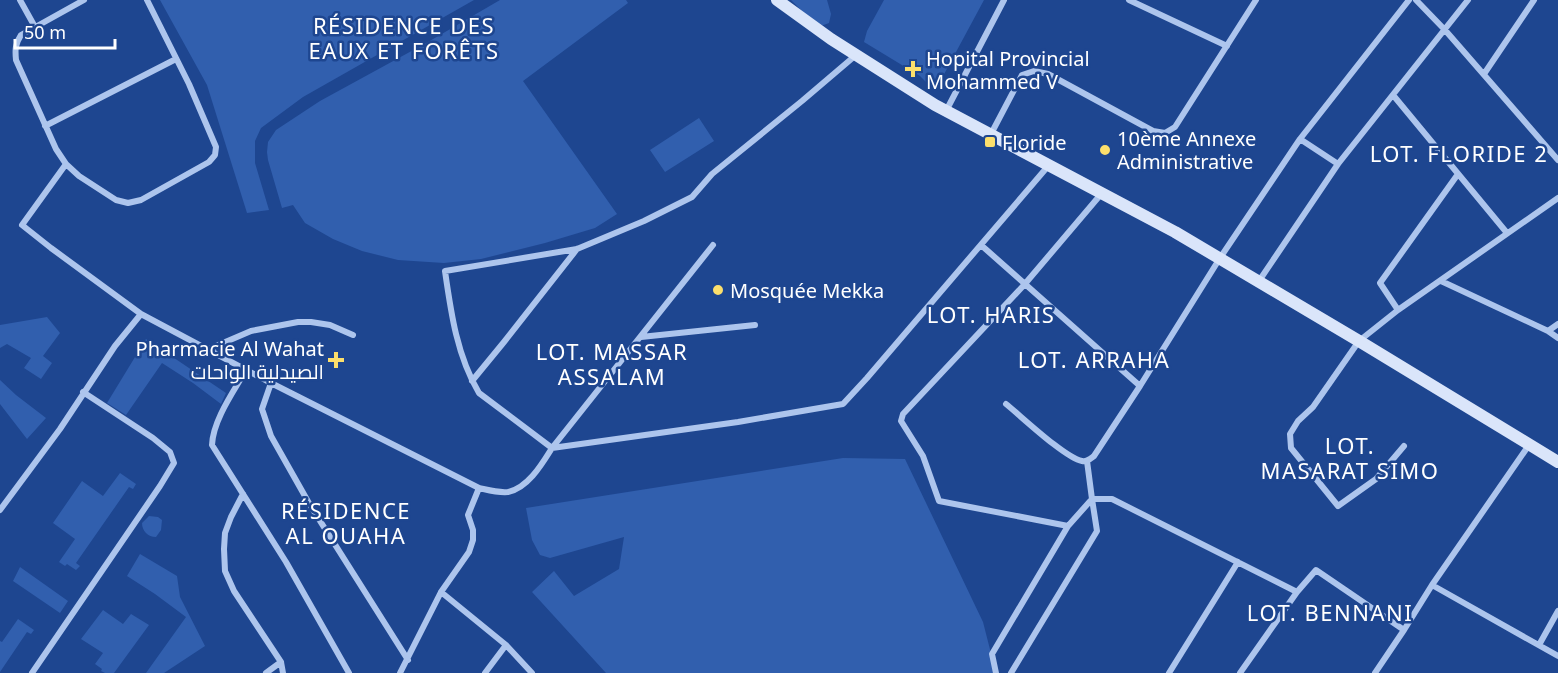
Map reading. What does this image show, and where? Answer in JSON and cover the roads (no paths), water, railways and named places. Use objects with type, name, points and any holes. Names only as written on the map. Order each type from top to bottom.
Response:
[{"type":"street","points":[[21,0],[35,27]]},
{"type":"street","points":[[84,0],[21,35],[16,42],[16,60],[56,149],[66,164],[79,176],[116,200],[128,203],[141,200],[209,162],[215,155],[216,147],[147,0]]},
{"type":"street","points":[[777,0],[831,39],[946,111],[1175,232],[1558,462]]},
{"type":"street","points":[[946,111],[1004,0]]},
{"type":"street","points":[[1130,0],[1227,46]]},
{"type":"street","points":[[991,134],[1022,75],[1034,71],[1048,74],[1153,131],[1165,133],[1175,127],[1256,0]]},
{"type":"street","points":[[1006,404],[1068,456],[1087,461],[1094,456],[1220,258],[1300,139],[1409,0]]},
{"type":"street","points":[[1416,0],[1558,160]]},
{"type":"street","points":[[1259,281],[1338,164],[1468,0]]},
{"type":"street","points":[[1484,75],[1534,0]]},
{"type":"street","points":[[856,54],[712,174],[692,197],[644,221],[577,249],[445,271],[452,320],[472,381],[479,393],[552,448],[738,422],[843,404],[1049,165]]},
{"type":"street","points":[[45,126],[176,59]]},
{"type":"street","points":[[1393,95],[1507,233]]},
{"type":"street","points":[[1300,139],[1338,164]]},
{"type":"street","points":[[66,164],[22,225],[51,248],[141,314],[271,383],[479,488],[497,492],[509,492],[519,487],[540,467],[552,448],[713,246]]},
{"type":"street","points":[[1398,310],[1380,283],[1458,174]]},
{"type":"street","points":[[1068,526],[939,501],[922,456],[901,421],[903,414],[1024,285],[1102,193]]},
{"type":"street","points":[[1404,447],[1376,479],[1338,506],[1291,448],[1290,434],[1298,421],[1313,407],[1359,341],[1398,310],[1558,198]]},
{"type":"street","points":[[981,245],[1140,386]]},
{"type":"street","points":[[472,381],[577,249]]},
{"type":"street","points":[[1441,281],[1558,338]]},
{"type":"street","points":[[0,510],[60,429],[115,346],[141,314]]},
{"type":"street","points":[[209,350],[251,331],[298,322],[330,325],[353,335]]},
{"type":"street","points":[[1548,332],[1558,324]]},
{"type":"street","points":[[641,337],[754,325]]},
{"type":"street","points":[[246,370],[212,434],[212,445],[286,562],[349,673]]},
{"type":"street","points":[[271,383],[262,409],[271,436],[310,505],[408,660]]},
{"type":"street","points":[[32,673],[174,463],[170,452],[153,438],[83,392]]},
{"type":"street","points":[[1375,673],[1432,585],[1530,444]]},
{"type":"street","points":[[1011,673],[1097,531],[1087,461]]},
{"type":"street","points":[[400,673],[441,592],[469,552],[473,530],[468,515],[479,488]]},
{"type":"street","points":[[243,494],[225,533],[225,571],[234,591],[281,662],[283,673]]},
{"type":"street","points":[[996,673],[992,654],[1068,526],[1092,499],[1112,499],[1297,592]]},
{"type":"street","points":[[1169,673],[1238,562]]},
{"type":"street","points":[[1240,673],[1297,592],[1316,570],[1404,630]]},
{"type":"street","points":[[1432,585],[1558,656]]},
{"type":"street","points":[[441,592],[506,645],[532,673]]},
{"type":"street","points":[[1539,645],[1558,610]]},
{"type":"street","points":[[485,673],[506,645]]},
{"type":"street","points":[[266,673],[281,662]]},
{"type":"place","name":"Hopital Provincial Mohammed V","points":[[913,69]]},
{"type":"place","name":"Floride","points":[[990,142]]},
{"type":"place","name":"10ème Annexe Administrative","points":[[1105,150]]},
{"type":"place","name":"Mosquée Mekka","points":[[718,290]]},
{"type":"place","name":"Pharmacie Al Wahat الصيدلية الواحات","points":[[336,360]]},
{"type":"district","name":"RÉSIDENCE DES EAUX ET FORÊTS","points":[[404,38]]},
{"type":"district","name":"LOT. FLORIDE 2","points":[[1459,153]]},
{"type":"district","name":"LOT. HARIS","points":[[991,314]]},
{"type":"district","name":"LOT. ARRAHA","points":[[1094,359]]},
{"type":"district","name":"LOT. MASSAR ASSALAM","points":[[612,364]]},
{"type":"district","name":"LOT. MASARAT SIMO","points":[[1350,458]]},
{"type":"district","name":"RÉSIDENCE AL OUAHA","points":[[346,522]]},
{"type":"district","name":"LOT. BENNANI","points":[[1330,612]]}]
